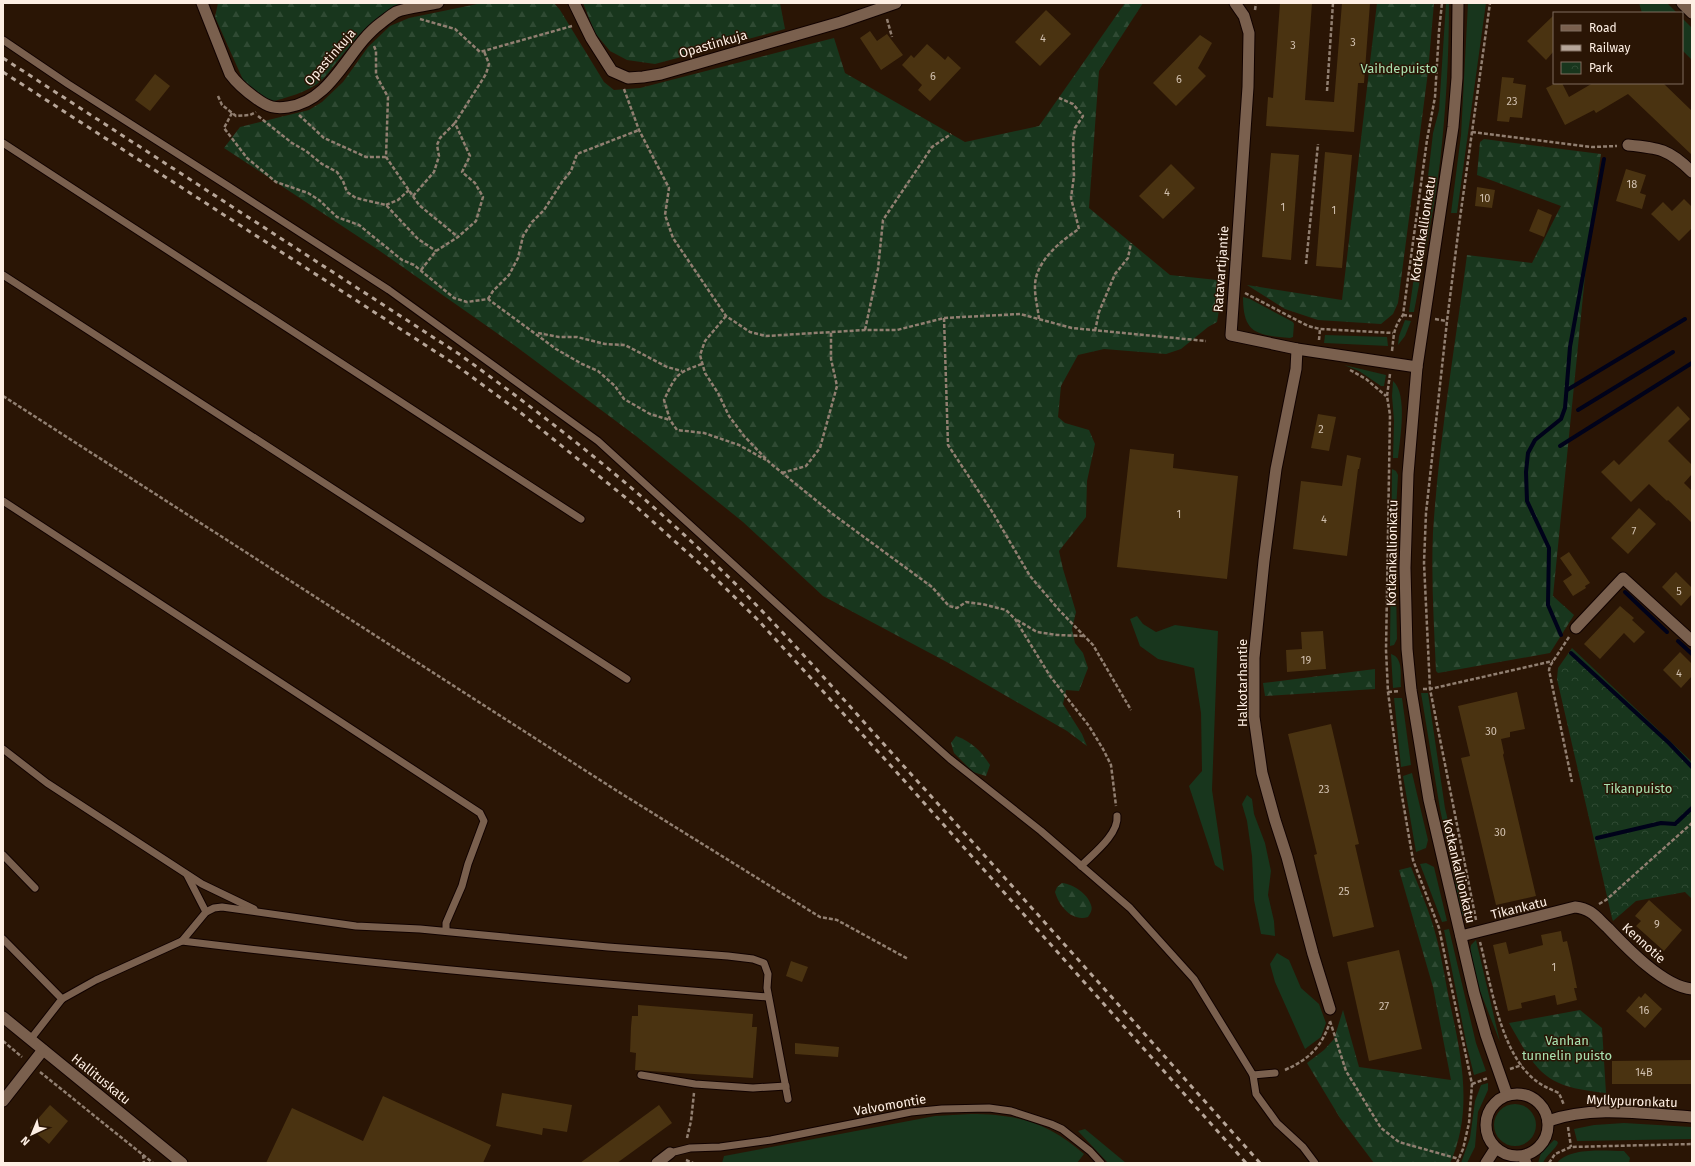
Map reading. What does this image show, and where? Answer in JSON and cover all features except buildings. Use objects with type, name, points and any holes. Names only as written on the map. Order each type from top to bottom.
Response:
[{"type":"street","points":[[202,3],[230,74],[237,84],[267,106]]},
{"type":"street","name":"Opastinkuja","points":[[267,106],[278,108],[301,105],[317,96],[379,24],[396,12],[438,3]]},
{"type":"street","points":[[574,3],[592,38],[612,70],[618,74]]},
{"type":"street","name":"Opastinkuja","points":[[618,74],[628,78],[661,74],[841,22],[896,3]]},
{"type":"street","name":"Ratavartijantie","points":[[1235,3],[1244,16],[1249,32],[1248,87],[1231,335],[1297,349],[1417,367]]},
{"type":"street","name":"Kotkankallionkatu","points":[[1458,3],[1457,78],[1452,127],[1417,367],[1408,474],[1405,601],[1409,674],[1429,800],[1474,993],[1486,1035],[1507,1095]]},
{"type":"street","points":[[1682,3],[1692,13]]},
{"type":"street","points":[[1628,145],[1650,147],[1667,151],[1680,160],[1692,172]]},
{"type":"street","name":"Halkotarhantie","points":[[1297,349],[1296,369],[1276,469],[1264,561],[1254,658],[1254,717],[1262,774],[1287,857],[1312,954],[1330,1009]]},
{"type":"street","points":[[1576,628],[1622,578],[1692,642]]},
{"type":"street","name":"Tikankatu","points":[[1460,936],[1575,907],[1584,908]]},
{"type":"street","name":"Kennotie","points":[[1584,908],[1590,910],[1608,929],[1664,979],[1686,989],[1692,990]]},
{"type":"street","name":"Hallituskatu","points":[[3,1017],[182,1163]]},
{"type":"street","points":[[3,1101],[43,1050]]},
{"type":"street","points":[[1518,1094],[1529,1096],[1538,1102],[1545,1111],[1548,1121],[1548,1131],[1545,1140],[1539,1148],[1524,1160],[1503,1154],[1495,1149],[1489,1141],[1486,1132],[1486,1118],[1492,1105],[1507,1095],[1518,1094]]},
{"type":"street","name":"Myllypuronkatu","points":[[1548,1121],[1566,1115],[1592,1112],[1692,1117]]},
{"type":"street","points":[[1486,1163],[1495,1149]]},
{"type":"street","points":[[657,1163],[670,1153]]},
{"type":"lane","points":[[3,40],[68,84],[389,290],[598,441],[834,656],[950,759],[1041,831],[1130,908],[1194,979],[1253,1075],[1256,1094],[1277,1123],[1303,1148],[1315,1163]]},
{"type":"lane","points":[[3,143],[581,519]]},
{"type":"lane","points":[[3,275],[628,679]]},
{"type":"lane","points":[[3,501],[480,812],[484,822],[468,864],[462,886],[446,923],[446,931]]},
{"type":"lane","points":[[3,749],[47,783],[187,875],[259,912]]},
{"type":"lane","points":[[1081,866],[1112,834],[1118,824],[1117,816]]},
{"type":"lane","points":[[3,855],[36,888]]},
{"type":"lane","points":[[187,875],[206,912]]},
{"type":"lane","points":[[30,1040],[62,1000],[96,980],[182,941],[206,912],[214,908],[222,907],[356,926],[446,931],[608,947],[753,959],[764,963],[768,974],[768,997],[788,1099]]},
{"type":"lane","points":[[3,939],[62,1000]]},
{"type":"lane","points":[[182,941],[381,964],[484,972],[592,984],[768,997]]},
{"type":"lane","points":[[1253,1075],[1275,1074]]},
{"type":"lane","points":[[641,1075],[695,1084],[753,1088],[786,1086]]},
{"type":"lane","name":"Valvomontie","points":[[670,1153],[690,1148],[720,1147],[771,1140],[911,1112],[976,1108],[1011,1111],[1051,1124],[1072,1136],[1090,1151],[1101,1163]]},
{"type":"path","points":[[1255,11],[1256,3]]},
{"type":"path","points":[[1327,91],[1333,3]]},
{"type":"path","points":[[1393,347],[1393,333],[1396,324],[1403,315],[1426,140],[1435,97],[1442,3]]},
{"type":"path","points":[[1477,924],[1430,689],[1424,564],[1426,513],[1447,321],[1490,3]]},
{"type":"path","points":[[886,16],[892,37]]},
{"type":"path","points":[[418,18],[454,29],[480,52],[547,34],[584,22]]},
{"type":"path","points":[[369,34],[376,51],[376,75],[388,97],[386,156],[419,205],[458,237]]},
{"type":"path","points":[[413,196],[434,172],[439,156],[437,144],[440,138],[455,123],[486,74],[489,64],[484,51]]},
{"type":"path","points":[[618,74],[639,130],[669,188],[665,215],[673,238],[726,316],[750,332],[766,336],[865,330],[897,330],[944,318],[1020,314],[1072,328],[1206,341]]},
{"type":"path","points":[[218,96],[222,105],[236,116],[250,115],[267,106]]},
{"type":"path","points":[[1039,319],[1034,287],[1039,268],[1066,237],[1079,229],[1071,198],[1074,176],[1073,142],[1075,128],[1084,116],[1074,104],[1059,98]]},
{"type":"path","points":[[289,107],[324,138],[366,157],[386,156]]},
{"type":"path","points":[[232,113],[224,128],[247,158],[276,182],[308,193],[319,200],[337,217],[359,225],[402,260],[421,270],[454,298],[467,302],[488,299],[536,332],[556,349],[582,364],[598,371],[615,386],[624,399],[650,414],[670,420]]},
{"type":"path","points":[[255,113],[292,143],[306,151],[322,164],[337,172],[344,181],[347,192],[356,198],[386,205],[418,239],[436,251]]},
{"type":"path","points":[[421,270],[436,251],[458,237],[476,221],[483,197],[475,183],[462,172],[470,156],[455,123]]},
{"type":"path","points":[[488,299],[493,291],[509,275],[518,258],[523,236],[532,222],[544,210],[571,171],[577,154],[639,130]]},
{"type":"path","points":[[1472,132],[1592,147],[1628,145]]},
{"type":"path","points":[[865,330],[878,269],[883,220],[932,147],[951,134]]},
{"type":"path","points":[[1306,264],[1318,144]]},
{"type":"path","points":[[386,205],[398,200],[409,190]]},
{"type":"path","points":[[1095,331],[1099,312],[1115,274],[1128,258],[1132,243]]},
{"type":"path","points":[[1244,292],[1308,326],[1320,329],[1393,333]]},
{"type":"path","points":[[1403,315],[1414,316]]},
{"type":"path","points":[[726,316],[705,341],[700,355],[705,373],[729,416],[744,436],[770,463],[782,473],[834,515],[932,587],[949,606],[958,608],[966,602],[982,604],[1006,610],[1015,619],[1050,676],[1089,726],[1111,764],[1116,794],[1117,816]]},
{"type":"path","points":[[944,318],[948,445],[993,513],[1030,576],[1060,611],[1093,645],[1131,710]]},
{"type":"path","points":[[1437,319],[1447,321]]},
{"type":"path","points":[[1319,342],[1320,329]]},
{"type":"path","points":[[536,332],[559,337],[577,336],[605,344],[625,345],[667,367],[682,371]]},
{"type":"path","points":[[782,473],[806,466],[820,448],[837,386],[831,359],[830,332]]},
{"type":"path","points":[[702,364],[682,371],[674,380],[664,400],[670,420],[677,430],[704,433],[739,445],[770,463]]},
{"type":"path","points":[[1344,369],[1366,379],[1387,396]]},
{"type":"path","points":[[3,396],[620,793],[820,917],[837,920],[908,959]]},
{"type":"path","points":[[1015,619],[1038,632],[1057,635],[1085,636]]},
{"type":"path","points":[[1572,782],[1550,675],[1550,666],[1576,628]]},
{"type":"path","points":[[1430,689],[1553,661]]},
{"type":"path","points":[[1606,900],[1692,823]]},
{"type":"path","points":[[1480,942],[1503,1031],[1513,1054],[1534,1079],[1547,1088],[1559,1093],[1564,1101]]},
{"type":"path","points":[[1330,1009],[1330,1021],[1346,1071],[1381,1128],[1399,1142],[1459,1160]]},
{"type":"path","points":[[1275,1074],[1308,1058],[1325,1036],[1330,1021]]},
{"type":"path","points":[[3,1041],[25,1060]]},
{"type":"path","points":[[1511,1069],[1522,1065]]},
{"type":"path","points":[[37,1069],[153,1163]]},
{"type":"path","points":[[1472,1084],[1488,1078]]},
{"type":"path","points":[[687,1138],[691,1121],[695,1084]]},
{"type":"path","points":[[1569,1130],[1571,1147]]},
{"type":"path","points":[[1549,1163],[1555,1154],[1571,1147],[1692,1144]]},
{"type":"path","points":[[143,1155],[144,1163]]},
{"type":"green space","points":[[218,3],[408,3],[386,12],[376,19],[351,45],[322,80],[310,88],[296,94],[268,103],[244,82],[215,17]]},
{"type":"green space","points":[[482,3],[554,3],[560,10],[604,82],[614,90],[640,88],[834,38],[845,73],[965,142],[1039,126],[1125,3],[1143,3],[1099,71],[1089,208],[1170,275],[1217,280],[1219,310],[1217,322],[1208,327],[1181,349],[1166,354],[1104,349],[1078,355],[1061,386],[1058,417],[1065,423],[1089,430],[1095,444],[1087,481],[1086,517],[1059,551],[1076,612],[1072,629],[1075,643],[1083,653],[1088,668],[1079,691],[1066,690],[1063,704],[1082,734],[1087,746],[1067,731],[958,668],[823,596],[743,522],[636,436],[514,345],[377,249],[224,148],[240,127],[309,110],[322,102],[343,82],[368,47],[390,26],[409,18]]},
{"type":"green space","points":[[583,3],[780,3],[785,29],[655,64],[627,60],[610,51],[595,33]]},
{"type":"green space","name":"Vaihdepuisto","points":[[1377,3],[1434,3],[1428,72],[1398,303],[1393,314],[1381,324],[1318,320],[1285,309],[1247,285],[1342,300]]},
{"type":"green space","points":[[1446,3],[1449,3],[1448,63],[1438,181],[1414,312],[1409,312],[1433,133],[1439,110]]},
{"type":"green space","points":[[1468,3],[1486,3],[1457,213],[1451,213],[1461,135]]},
{"type":"green space","points":[[1639,3],[1667,3],[1676,12],[1642,12]]},
{"type":"green space","points":[[1683,19],[1692,28],[1692,60],[1683,51]]},
{"type":"green space","points":[[1484,139],[1601,154],[1588,246],[1553,596],[1574,615],[1550,653],[1438,673],[1436,671],[1433,602],[1433,532],[1443,428],[1467,255],[1532,263],[1561,206],[1477,175],[1480,142]]},
{"type":"green space","points":[[1243,297],[1250,299],[1293,322],[1293,337],[1269,336],[1254,330],[1246,319]]},
{"type":"green space","points":[[1405,320],[1411,321],[1405,336],[1398,345],[1399,336]]},
{"type":"green space","points":[[1325,335],[1387,337],[1388,346],[1324,343]]},
{"type":"green space","points":[[1344,365],[1386,375],[1384,386],[1381,386],[1359,371]]},
{"type":"green space","points":[[1393,381],[1398,387],[1402,406],[1398,458],[1393,458]]},
{"type":"green space","points":[[1392,469],[1396,471],[1398,475],[1395,530],[1397,639],[1394,645],[1390,646]]},
{"type":"green space","points":[[1137,616],[1143,624],[1156,632],[1175,625],[1218,631],[1212,790],[1224,871],[1215,865],[1189,786],[1202,771],[1201,713],[1194,668],[1158,659],[1140,646],[1130,619]]},
{"type":"green space","name":"Tikanpuisto","points":[[1572,648],[1692,762],[1692,899],[1685,892],[1636,901],[1613,921],[1557,679],[1558,668]]},
{"type":"green space","points":[[1391,654],[1398,659],[1400,663],[1401,687],[1393,688]]},
{"type":"green space","points":[[1375,669],[1375,689],[1265,696],[1263,683]]},
{"type":"green space","points":[[1421,693],[1428,693],[1445,808],[1470,915],[1462,916],[1440,809]]},
{"type":"green space","points":[[1394,698],[1402,698],[1411,765],[1401,767]]},
{"type":"green space","points":[[956,736],[971,744],[980,751],[987,760],[990,765],[986,776],[973,772],[954,753],[951,743]]},
{"type":"green space","points":[[1412,773],[1428,840],[1426,848],[1416,852],[1403,776]]},
{"type":"green space","points":[[1247,795],[1252,799],[1254,814],[1265,843],[1271,871],[1268,895],[1274,921],[1275,936],[1261,934],[1254,900],[1252,856],[1247,821],[1242,804]]},
{"type":"green space","points":[[1426,863],[1434,867],[1447,921],[1442,922],[1420,864]]},
{"type":"green space","points":[[1411,867],[1432,922],[1442,960],[1461,1061],[1463,1082],[1462,1123],[1450,1163],[1374,1163],[1340,1118],[1307,1063],[1324,1050],[1334,1039],[1343,1010],[1359,1067],[1451,1080],[1433,987],[1399,870]]},
{"type":"green space","points":[[1062,883],[1071,885],[1087,897],[1092,909],[1088,917],[1082,918],[1072,915],[1063,907],[1055,892],[1057,887]]},
{"type":"green space","points":[[1449,929],[1476,1043],[1486,1071],[1474,1075],[1444,930]]},
{"type":"green space","points":[[1476,940],[1500,1042],[1480,991],[1470,952],[1471,945]]},
{"type":"green space","points":[[1277,953],[1289,960],[1301,988],[1319,1004],[1326,1023],[1321,1037],[1305,1049],[1275,982],[1270,964]]},
{"type":"green space","name":"Vanhan tunnelin puisto","points":[[1580,1010],[1602,1028],[1606,1093],[1569,1087],[1556,1082],[1545,1075],[1528,1055],[1509,1023]]},
{"type":"green space","points":[[1488,1083],[1488,1090],[1478,1112],[1475,1147],[1467,1163],[1461,1163],[1470,1138],[1475,1101],[1481,1085]]},
{"type":"green space","points":[[1515,1104],[1530,1110],[1536,1125],[1530,1140],[1515,1146],[1500,1140],[1494,1125],[1500,1110]]},
{"type":"green space","points":[[971,1114],[1004,1116],[1032,1122],[1071,1143],[1084,1154],[1077,1163],[722,1163],[724,1156],[935,1116]]},
{"type":"green space","points":[[1624,1123],[1692,1127],[1692,1139],[1577,1141],[1574,1129],[1594,1125]]},
{"type":"green space","points":[[1085,1129],[1126,1163],[1108,1163],[1078,1131]]},
{"type":"green space","points":[[1554,1140],[1558,1143],[1557,1146],[1546,1157],[1543,1163],[1538,1163],[1541,1153]]},
{"type":"green space","points":[[1624,1151],[1630,1158],[1629,1163],[1557,1163],[1570,1154],[1579,1152]]},
{"type":"waterway","points":[[1561,635],[1548,605],[1549,548],[1527,501],[1526,472],[1528,453],[1535,440],[1561,419],[1565,408],[1570,347],[1604,159]]},
{"type":"waterway","points":[[1567,390],[1685,319]]},
{"type":"waterway","points":[[1578,410],[1673,352]]},
{"type":"waterway","points":[[1560,446],[1692,363]]},
{"type":"waterway","points":[[1625,592],[1667,632]]},
{"type":"waterway","points":[[1678,641],[1692,654]]},
{"type":"waterway","points":[[1571,653],[1669,743],[1692,767]]},
{"type":"waterway","points":[[1597,838],[1661,823],[1675,824],[1692,808]]},
{"type":"railway","points":[[3,58],[459,354],[526,403],[655,508],[716,565],[787,637],[1260,1163]]},
{"type":"railway","points":[[3,72],[453,363],[521,413],[631,502],[708,571],[757,619],[892,767],[1246,1163]]}]
